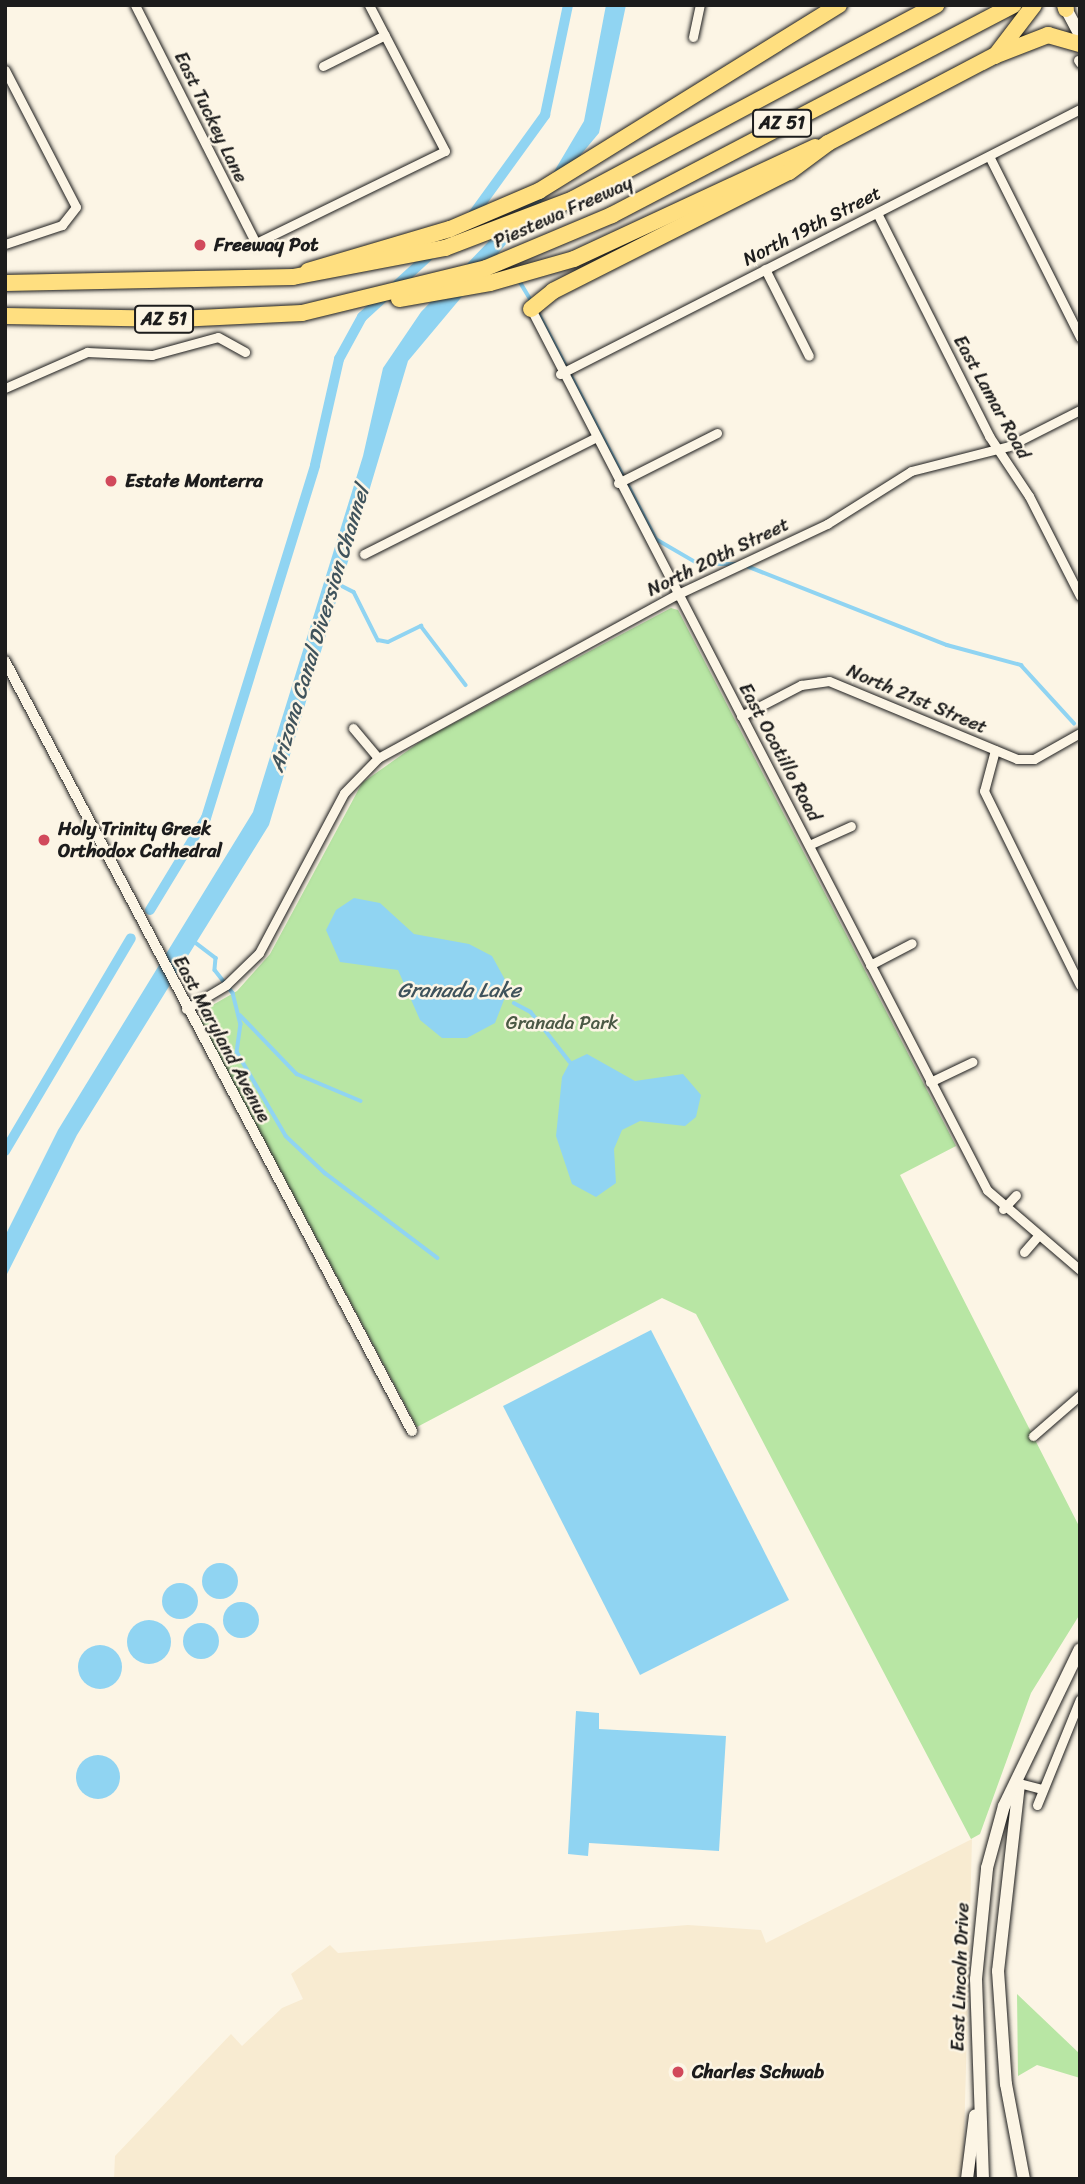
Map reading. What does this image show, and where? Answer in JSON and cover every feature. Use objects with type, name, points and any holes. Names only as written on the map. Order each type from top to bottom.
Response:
[{"type":"highway","points":[[293,277],[461,224],[589,163],[839,5]]},
{"type":"highway","name":"Piestewa Freeway","points":[[5,283],[293,277],[357,270],[484,236],[573,199],[937,5]]},
{"type":"highway","name":"Piestewa Freeway","points":[[5,316],[178,319],[323,310],[368,300],[552,244],[1013,5]]},
{"type":"highway","points":[[994,56],[1032,9]]},
{"type":"highway","points":[[368,300],[429,297],[542,270],[828,143],[994,56],[1048,35],[1079,56]]},
{"type":"highway","points":[[531,309],[552,290],[789,172],[828,143]]},
{"type":"main road","points":[[1065,7],[1080,35]]},
{"type":"main road","name":"East Lincoln Drive","points":[[982,2179],[977,1937],[992,1842],[1057,1687],[1080,1649]]},
{"type":"main road","name":"East Lincoln Drive","points":[[1019,1783],[998,1971],[1006,2084],[1024,2179]]},
{"type":"main road","points":[[967,2179],[979,2102]]},
{"type":"street","name":"East Tuckey Lane","points":[[135,5],[220,164],[242,228],[256,243],[445,150],[385,35]]},
{"type":"street","points":[[323,66],[385,35],[369,5]]},
{"type":"street","points":[[693,37],[700,5]]},
{"type":"street","points":[[5,70],[76,207],[71,217],[36,238],[5,244]]},
{"type":"street","name":"North 19th Street","points":[[560,374],[1080,109]]},
{"type":"street","points":[[989,156],[1080,337]]},
{"type":"street","name":"East Lamar Road","points":[[877,213],[998,449],[1080,596]]},
{"type":"street","points":[[765,269],[808,356]]},
{"type":"street","name":"East Ocotillo Road","points":[[531,309],[560,374],[809,845],[930,1082],[1003,1209],[1080,1270]]},
{"type":"street","points":[[5,388],[87,352],[152,355],[218,337],[245,352]]},
{"type":"street","name":"North 20th Street","points":[[186,1009],[226,985],[259,953],[344,793],[378,758],[676,595],[827,524],[911,471],[998,449],[1080,410]]},
{"type":"street","points":[[618,482],[717,433]]},
{"type":"street","points":[[364,554],[595,439]]},
{"type":"street","name":"East Maryland Avenue","points":[[5,661],[160,960],[412,1431]]},
{"type":"street","name":"North 21st Street","points":[[741,716],[801,685],[829,681],[995,750],[1034,759],[1080,733]]},
{"type":"street","points":[[354,727],[378,758]]},
{"type":"street","points":[[995,750],[985,791],[1080,985]]},
{"type":"street","points":[[809,845],[851,826]]},
{"type":"street","points":[[870,965],[912,943]]},
{"type":"street","points":[[930,1082],[972,1062]]},
{"type":"street","points":[[1003,1209],[1016,1195]]},
{"type":"street","points":[[1024,1252],[1037,1237]]},
{"type":"street","points":[[1033,1436],[1080,1395]]},
{"type":"street","points":[[1037,1805],[1080,1699]]},
{"type":"street","points":[[1019,1783],[1042,1789]]},
{"type":"shaded area","points":[[972,1839],[963,2179],[114,2179],[115,2156],[231,2034],[242,2046],[282,2008],[303,1999],[291,1974],[330,1945],[338,1953],[688,1925],[761,1930],[766,1943]]},
{"type":"green space","name":"Granada Park","points":[[671,608],[678,610],[956,1146],[900,1175],[1080,1528],[1080,1614],[1031,1693],[980,1834],[971,1839],[696,1314],[662,1298],[417,1427],[201,1021],[204,1010],[237,991],[270,954],[362,783],[424,739]]},
{"type":"green space","points":[[1017,1994],[1080,2054],[1080,2078],[1037,2065],[1018,2076]]},
{"type":"water","name":"Arizona Canal Diversion Channel","points":[[606,5],[626,5],[599,133],[408,361],[269,825],[77,1135],[5,1278],[5,1236],[58,1130],[253,812],[363,456],[383,368],[421,312],[552,175],[584,121]]},
{"type":"water","name":"Granada Lake","points":[[354,898],[380,903],[414,934],[469,944],[492,956],[509,987],[495,1023],[467,1038],[442,1038],[420,1020],[398,970],[340,962],[326,930],[336,910]]},
{"type":"water","points":[[587,1054],[635,1081],[683,1074],[701,1095],[696,1117],[685,1126],[640,1121],[622,1130],[614,1149],[616,1183],[596,1197],[572,1184],[556,1136],[562,1077],[570,1062]]},
{"type":"water","points":[[651,1330],[789,1600],[640,1675],[503,1406]]},
{"type":"water","points":[[220,1563],[233,1568],[238,1581],[233,1594],[220,1599],[207,1594],[202,1581],[207,1568]]},
{"type":"water","points":[[180,1583],[193,1588],[198,1601],[193,1614],[180,1619],[167,1614],[162,1601],[167,1588]]},
{"type":"water","points":[[241,1602],[254,1607],[259,1620],[254,1633],[241,1638],[228,1633],[223,1620],[228,1607]]},
{"type":"water","points":[[149,1620],[164,1627],[171,1642],[164,1657],[149,1664],[134,1657],[127,1642],[134,1627]]},
{"type":"water","points":[[201,1623],[214,1628],[219,1641],[214,1654],[201,1659],[188,1654],[183,1641],[188,1628]]},
{"type":"water","points":[[100,1645],[115,1652],[122,1667],[115,1682],[100,1689],[85,1682],[78,1667],[85,1652]]},
{"type":"water","points":[[576,1711],[599,1713],[599,1729],[726,1736],[719,1851],[589,1843],[588,1856],[568,1854]]},
{"type":"water","points":[[98,1755],[113,1762],[120,1777],[113,1792],[98,1799],[83,1792],[76,1777],[83,1762]]},
{"type":"waterway","points":[[472,216],[545,115],[568,5]]},
{"type":"waterway","points":[[150,910],[206,818],[315,465],[339,359],[362,317],[434,251]]},
{"type":"waterway","points":[[519,280],[533,303]]},
{"type":"waterway","points":[[537,310],[656,539],[699,564],[736,564]]},
{"type":"waterway","points":[[744,565],[947,645],[1021,665],[1074,723]]},
{"type":"waterway","name":"Arizona Canal Diversion Channel","points":[[342,586],[354,592],[378,640],[388,642],[421,626],[466,685]]},
{"type":"waterway","points":[[5,1151],[131,938]]},
{"type":"waterway","points":[[192,940],[216,958],[215,970],[233,993],[241,1024],[237,1052],[286,1136],[325,1173],[438,1258]]},
{"type":"waterway","points":[[514,1003],[531,1012],[570,1062]]},
{"type":"waterway","points":[[240,1015],[297,1074],[361,1101]]},
{"type":"place","name":"Freeway Pot","points":[[200,245]]},
{"type":"place","name":"Estate Monterra","points":[[111,481]]},
{"type":"place","name":"Holy Trinity Greek Orthodox Cathedral","points":[[44,840]]},
{"type":"place","name":"Charles Schwab","points":[[678,2072]]}]
